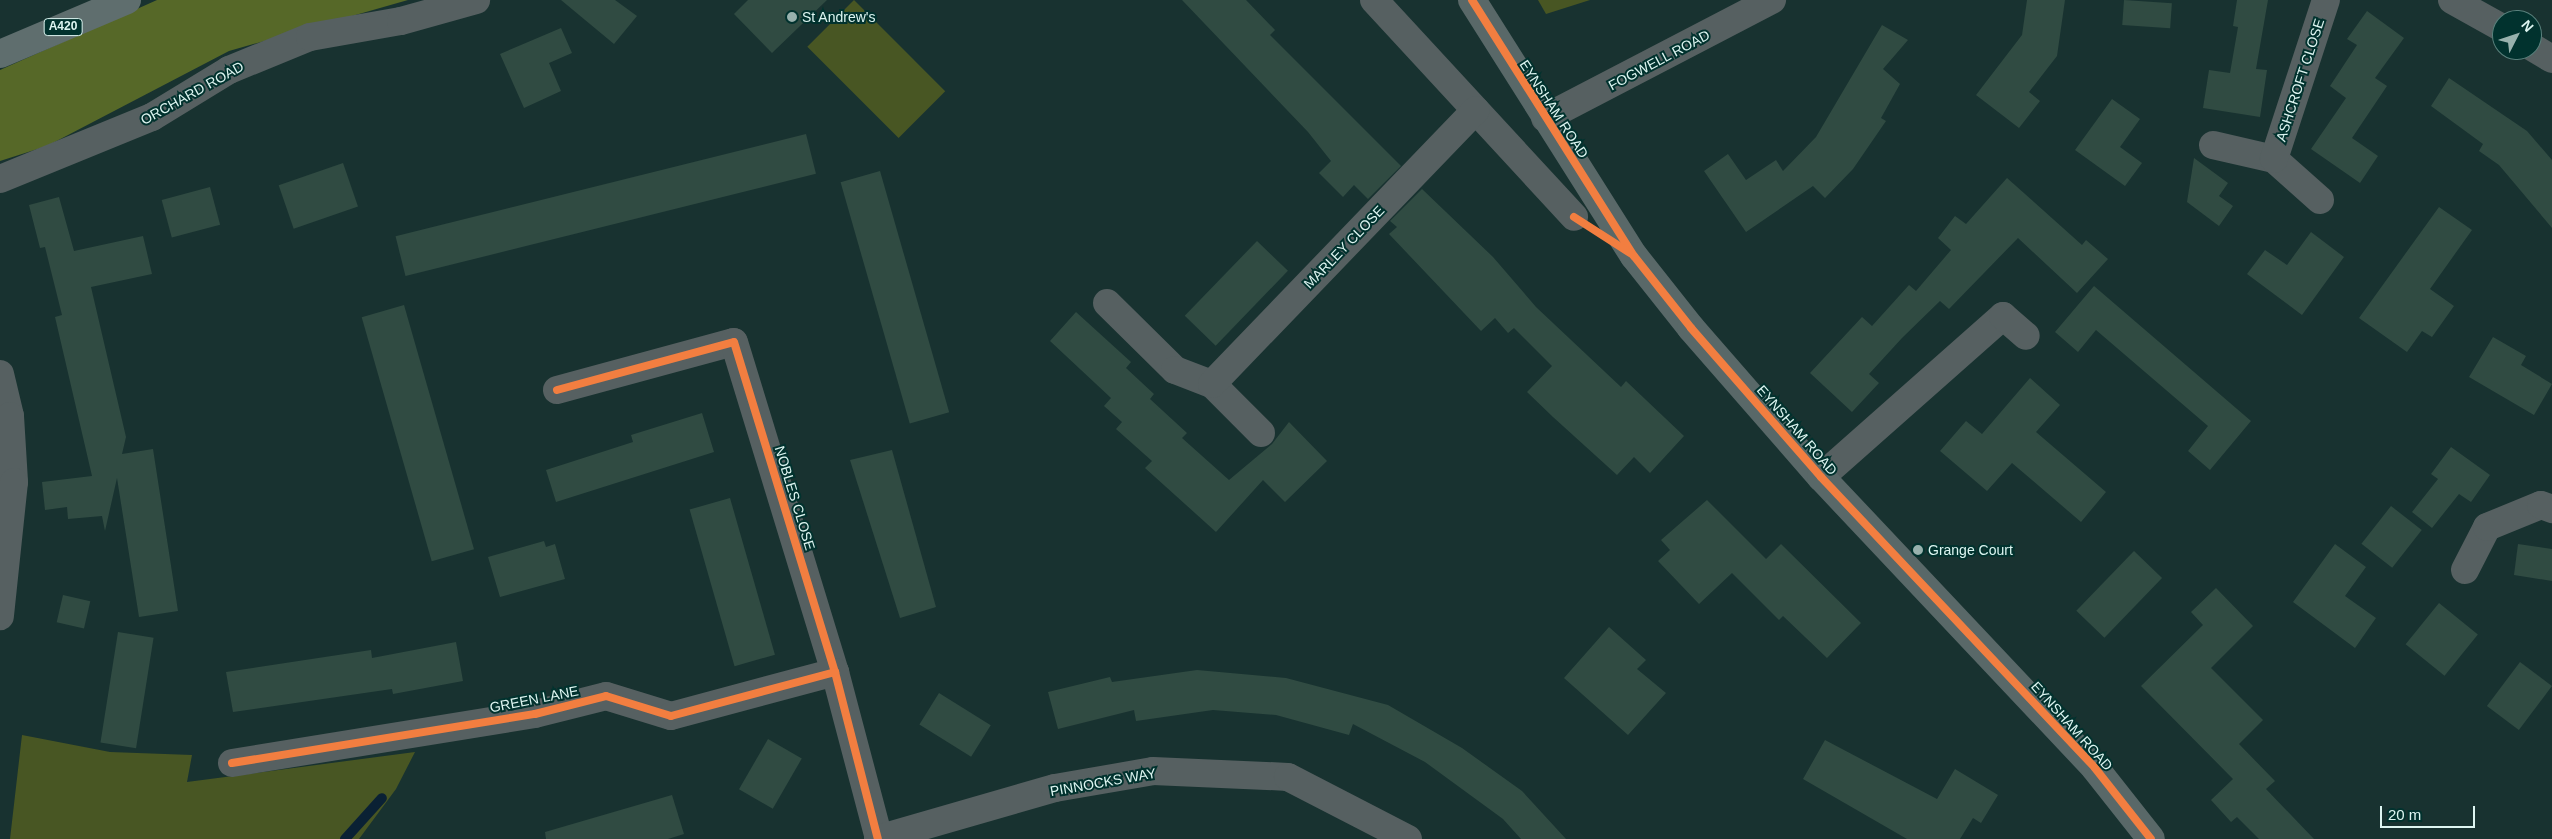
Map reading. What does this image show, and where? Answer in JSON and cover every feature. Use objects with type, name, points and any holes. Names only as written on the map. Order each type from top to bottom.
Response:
[{"type":"highway","name":"A420","points":[[0,54],[127,0]]},
{"type":"main road","name":"EYNSHAM ROAD","points":[[1472,0],[1634,256],[1821,477],[2095,768],[2151,839]]},
{"type":"street","name":"ORCHARD ROAD","points":[[0,179],[152,117],[229,70],[310,37],[401,21],[476,0]]},
{"type":"street","points":[[1374,0],[1574,217]]},
{"type":"street","name":"FOGWELL ROAD","points":[[1545,118],[1772,0]]},
{"type":"street","name":"ASHCROFT CLOSE","points":[[2274,159],[2326,0]]},
{"type":"street","points":[[2452,0],[2492,22]]},
{"type":"street","name":"MARLEY CLOSE","points":[[1212,384],[1476,110]]},
{"type":"street","name":"ASHCROFT CLOSE","points":[[2213,145],[2274,159],[2320,200]]},
{"type":"street","points":[[1107,303],[1175,370],[1212,384],[1261,433]]},
{"type":"street","points":[[1821,477],[2003,316],[2026,336]]},
{"type":"street","name":"NOBLES CLOSE","points":[[557,390],[734,342],[835,672],[878,839]]},
{"type":"street","points":[[0,374],[10,416],[14,482],[11,545],[0,577],[0,616]]},
{"type":"street","points":[[2465,570],[2487,527],[2542,505],[2552,509]]},
{"type":"street","name":"GREEN LANE","points":[[232,763],[535,714],[606,696],[671,716],[835,672]]},
{"type":"street","name":"PINNOCKS WAY","points":[[878,839],[1055,788],[1153,771],[1288,777],[1408,839]]},
{"type":"green space","points":[[157,0],[408,0],[229,51],[47,146],[0,161],[0,70]]},
{"type":"green space","points":[[854,0],[945,91],[899,138],[807,47]]},
{"type":"green space","points":[[1538,0],[1590,0],[1546,14]]},
{"type":"green space","points":[[22,735],[110,752],[192,755],[187,782],[415,752],[396,789],[359,839],[10,839]]},
{"type":"building","points":[[561,0],[615,0],[637,16],[614,44]]},
{"type":"building","points":[[748,0],[827,0],[772,53],[734,14]]},
{"type":"building","points":[[1182,0],[1246,0],[1275,30],[1270,35],[1401,166],[1368,199],[1354,185],[1343,197],[1319,173],[1331,161],[1308,132]]},
{"type":"building","points":[[2027,0],[2065,0],[2057,56],[2029,92],[2040,101],[2019,128],[1976,95],[2022,35]]},
{"type":"building","points":[[2124,0],[2172,3],[2170,28],[2122,25]]},
{"type":"building","points":[[2237,0],[2268,0],[2256,69],[2267,70],[2260,117],[2203,108],[2209,70],[2230,73],[2238,27],[2233,26]]},
{"type":"building","points":[[2367,11],[2404,38],[2375,78],[2387,86],[2352,138],[2378,156],[2360,183],[2311,149],[2346,98],[2330,86],[2357,45],[2347,39]]},
{"type":"building","points":[[1882,25],[1908,40],[1883,69],[1900,84],[1881,118],[1886,121],[1853,169],[1825,198],[1813,186],[1746,232],[1704,171],[1728,154],[1746,180],[1776,160],[1783,171],[1816,137]]},
{"type":"building","points":[[561,28],[572,53],[549,63],[561,91],[524,108],[500,54]]},
{"type":"building","points":[[2449,78],[2527,131],[2552,160],[2552,228],[2499,165],[2479,151],[2483,144],[2431,106]]},
{"type":"building","points":[[2112,99],[2140,119],[2120,147],[2142,163],[2125,186],[2075,150]]},
{"type":"building","points":[[806,134],[816,174],[405,276],[396,236]]},
{"type":"building","points":[[2194,158],[2228,183],[2219,196],[2233,206],[2219,226],[2187,202]]},
{"type":"building","points":[[343,163],[358,206],[294,229],[279,185]]},
{"type":"building","points":[[880,171],[949,412],[910,424],[841,182]]},
{"type":"building","points":[[2007,178],[2082,245],[2086,240],[2108,259],[2077,293],[2018,238],[1949,309],[1940,301],[1902,338],[1869,374],[1879,383],[1852,412],[1810,373],[1862,317],[1872,326],[1909,285],[1916,291],[1951,250],[1938,238],[1955,216],[1966,224]]},
{"type":"building","points":[[210,187],[220,225],[172,238],[162,200]]},
{"type":"building","points":[[1422,189],[1493,257],[1536,307],[1621,387],[1626,381],[1684,436],[1650,473],[1634,457],[1617,475],[1553,417],[1527,392],[1552,366],[1514,328],[1508,333],[1495,318],[1481,331],[1389,234],[1397,227],[1390,221]]},
{"type":"building","points":[[59,197],[74,251],[143,236],[152,274],[91,287],[126,437],[122,454],[153,449],[178,611],[139,617],[117,478],[105,531],[102,516],[68,519],[67,507],[45,510],[42,482],[92,476],[55,317],[62,315],[45,247],[40,248],[29,205]]},
{"type":"building","points":[[2439,207],[2472,230],[2430,289],[2454,306],[2432,337],[2422,331],[2407,352],[2359,318]]},
{"type":"building","points":[[2311,232],[2344,257],[2302,315],[2247,274],[2265,250],[2287,265]]},
{"type":"building","points":[[1257,241],[1288,271],[1216,346],[1185,316]]},
{"type":"building","points":[[2094,286],[2251,421],[2210,470],[2188,451],[2208,426],[2096,330],[2078,352],[2055,332]]},
{"type":"building","points":[[404,305],[474,549],[432,561],[362,317]]},
{"type":"building","points":[[1076,312],[1131,362],[1126,368],[1154,394],[1150,399],[1187,433],[1182,438],[1229,480],[1272,444],[1289,422],[1327,461],[1285,502],[1263,480],[1216,532],[1145,468],[1152,461],[1116,429],[1122,422],[1104,406],[1111,398],[1050,341]]},
{"type":"building","points":[[2493,337],[2526,356],[2521,365],[2552,384],[2534,415],[2469,377]]},
{"type":"building","points":[[2030,378],[2060,405],[2036,432],[2106,492],[2081,522],[2012,463],[1987,491],[1940,451],[1966,421],[1982,434]]},
{"type":"building","points":[[702,413],[714,452],[556,502],[546,470],[633,442],[631,435]]},
{"type":"building","points":[[2451,447],[2490,475],[2471,502],[2459,494],[2432,528],[2412,512],[2438,479],[2431,474]]},
{"type":"building","points":[[892,450],[936,607],[900,618],[850,460]]},
{"type":"building","points":[[730,498],[775,655],[735,666],[690,510]]},
{"type":"building","points":[[1707,500],[1766,559],[1781,544],[1861,623],[1827,658],[1783,616],[1779,620],[1732,573],[1699,604],[1658,561],[1670,550],[1661,540]]},
{"type":"building","points":[[2391,506],[2422,530],[2392,568],[2361,544]]},
{"type":"building","points":[[544,541],[546,547],[555,544],[565,579],[500,597],[488,557]]},
{"type":"building","points":[[2335,544],[2366,567],[2345,596],[2376,618],[2355,648],[2293,602]]},
{"type":"building","points":[[2518,544],[2552,549],[2552,581],[2514,575]]},
{"type":"building","points":[[2134,551],[2162,578],[2104,638],[2076,611]]},
{"type":"building","points":[[2216,588],[2253,626],[2211,668],[2263,720],[2239,744],[2275,781],[2266,789],[2314,839],[2259,839],[2237,817],[2231,822],[2211,800],[2233,779],[2141,686],[2203,625],[2191,612]]},
{"type":"building","points":[[63,595],[90,601],[84,629],[57,622]]},
{"type":"building","points":[[2439,603],[2478,634],[2445,676],[2406,644]]},
{"type":"building","points":[[1609,627],[1646,660],[1637,669],[1666,693],[1628,735],[1564,678]]},
{"type":"building","points":[[118,632],[154,638],[136,748],[100,743]]},
{"type":"building","points":[[456,642],[463,681],[393,694],[392,689],[233,712],[226,672],[371,650],[372,658]]},
{"type":"building","points":[[2520,662],[2552,686],[2519,730],[2487,706]]},
{"type":"building","points":[[1197,670],[1286,678],[1388,705],[1462,748],[1522,791],[1566,839],[1521,839],[1503,819],[1425,762],[1353,724],[1349,735],[1276,715],[1213,710],[1136,721],[1134,710],[1058,729],[1048,692],[1110,677],[1112,682]]},
{"type":"building","points":[[939,693],[991,725],[971,757],[919,724]]},
{"type":"building","points":[[768,739],[802,758],[773,809],[739,789]]},
{"type":"building","points":[[1825,740],[1937,799],[1955,769],[1998,795],[1981,823],[1973,818],[1960,839],[1907,839],[1803,779]]},
{"type":"building","points":[[672,795],[684,834],[668,839],[546,839],[545,832]]},
{"type":"waterway","points":[[345,839],[382,798]]},
{"type":"cycle path","points":[[1472,0],[1634,256],[1691,328],[1821,477],[2095,768],[2151,839]]},
{"type":"cycle path","points":[[1574,217],[1630,253]]},
{"type":"cycle path","points":[[557,390],[734,342],[835,672],[878,839]]},
{"type":"cycle path","points":[[232,763],[535,714],[606,696],[671,716],[835,672]]},
{"type":"place","name":"St Andrew's","points":[[792,17]]},
{"type":"place","name":"Grange Court","points":[[1918,550]]}]
